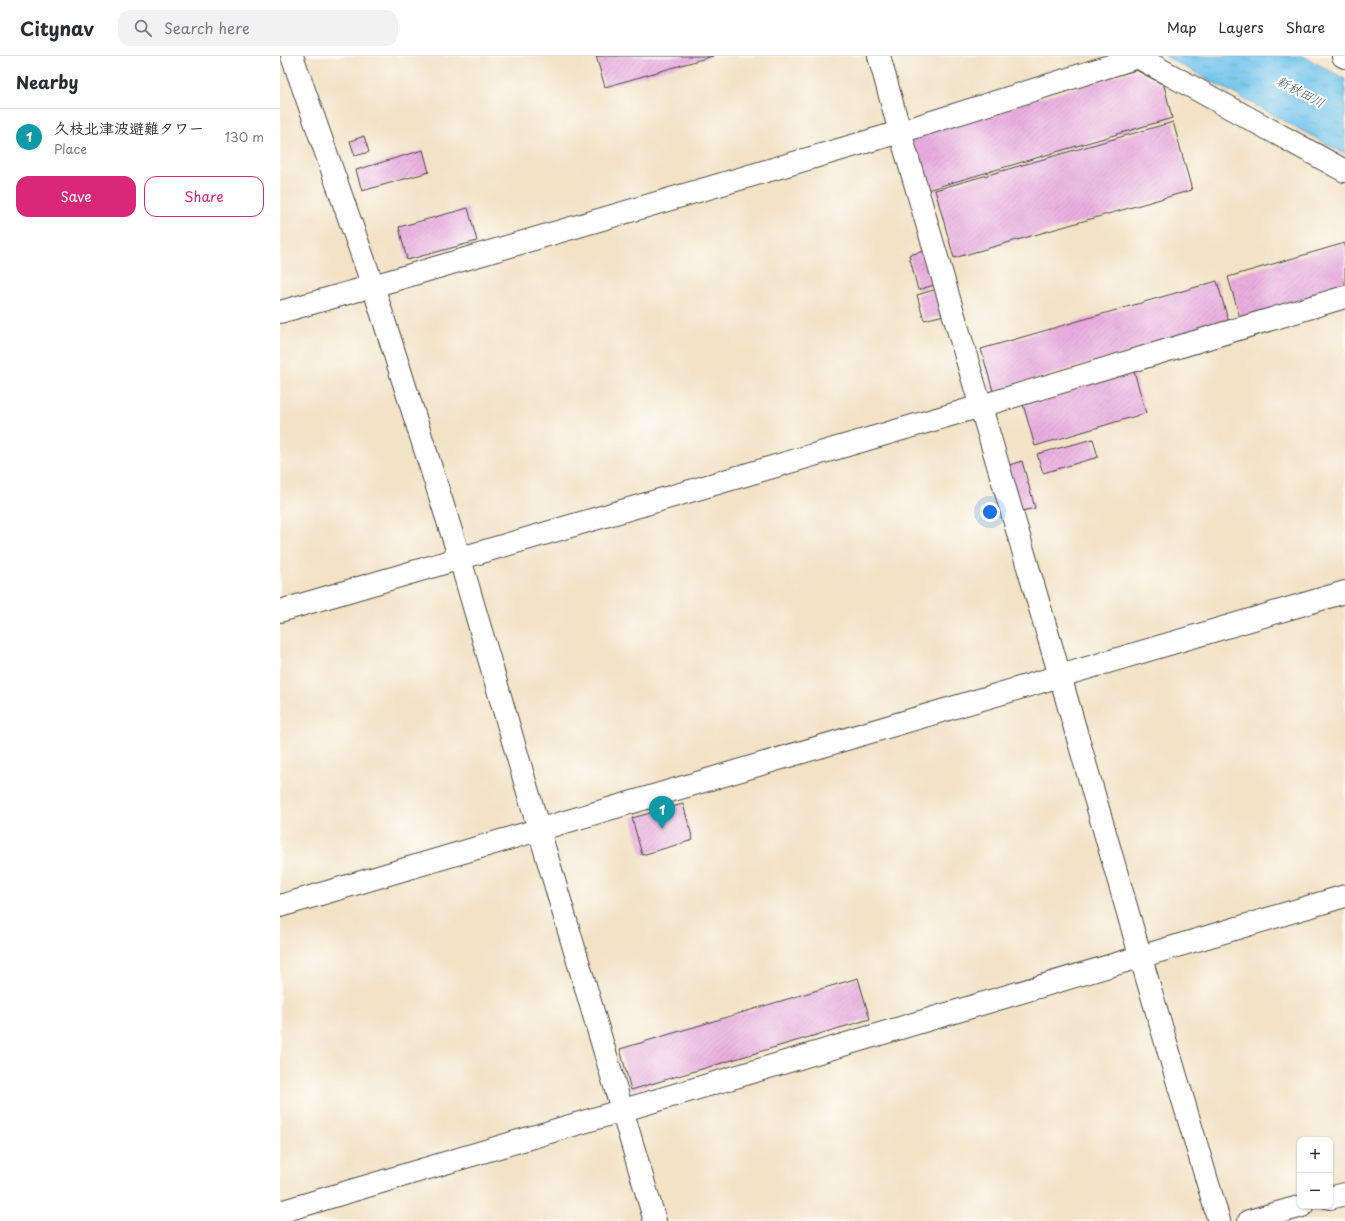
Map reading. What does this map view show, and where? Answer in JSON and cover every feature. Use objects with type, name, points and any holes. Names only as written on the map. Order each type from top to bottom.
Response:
[{"type":"street","points":[[292,56],[373,286],[460,559],[655,1221]]},
{"type":"street","points":[[879,56],[1140,955],[1219,1221]]},
{"type":"street","points":[[280,312],[900,132],[1137,56],[1345,170]]},
{"type":"street","points":[[280,611],[981,406],[1345,297]]},
{"type":"street","points":[[280,906],[1345,592]]},
{"type":"street","points":[[280,1212],[621,1108],[1345,896]]},
{"type":"street","points":[[1333,1197],[1345,1194]]},
{"type":"street","points":[[1249,1221],[1297,1207]]},
{"type":"water","name":"新秋田川","points":[[1165,56],[1303,56],[1345,79],[1345,154]]},
{"type":"building","points":[[596,56],[713,56],[605,87]]},
{"type":"building","points":[[1136,70],[1164,85],[1172,118],[927,190],[911,136]]},
{"type":"building","points":[[1173,122],[1192,190],[954,258],[935,190]]},
{"type":"building","points":[[364,136],[369,152],[355,156],[350,141]]},
{"type":"building","points":[[423,150],[429,172],[362,191],[356,170]]},
{"type":"building","points":[[468,208],[477,241],[407,260],[399,227]]},
{"type":"building","points":[[1345,243],[1345,287],[1240,318],[1228,277]]},
{"type":"building","points":[[924,251],[934,285],[918,290],[909,255]]},
{"type":"building","points":[[1217,281],[1229,323],[993,391],[981,349]]},
{"type":"building","points":[[937,289],[944,315],[924,320],[917,295]]},
{"type":"building","points":[[1133,368],[1146,413],[1035,446],[1022,401]]},
{"type":"building","points":[[1093,439],[1098,457],[1043,473],[1037,454]]},
{"type":"building","points":[[1022,461],[1035,508],[1018,512],[1006,466]]},
{"type":"building","points":[[683,804],[693,840],[642,855],[632,818]]},
{"type":"building","points":[[858,978],[870,1019],[631,1090],[620,1049]]},
{"type":"place","name":"久枝北津波避難タワー","points":[[662,829]]}]
